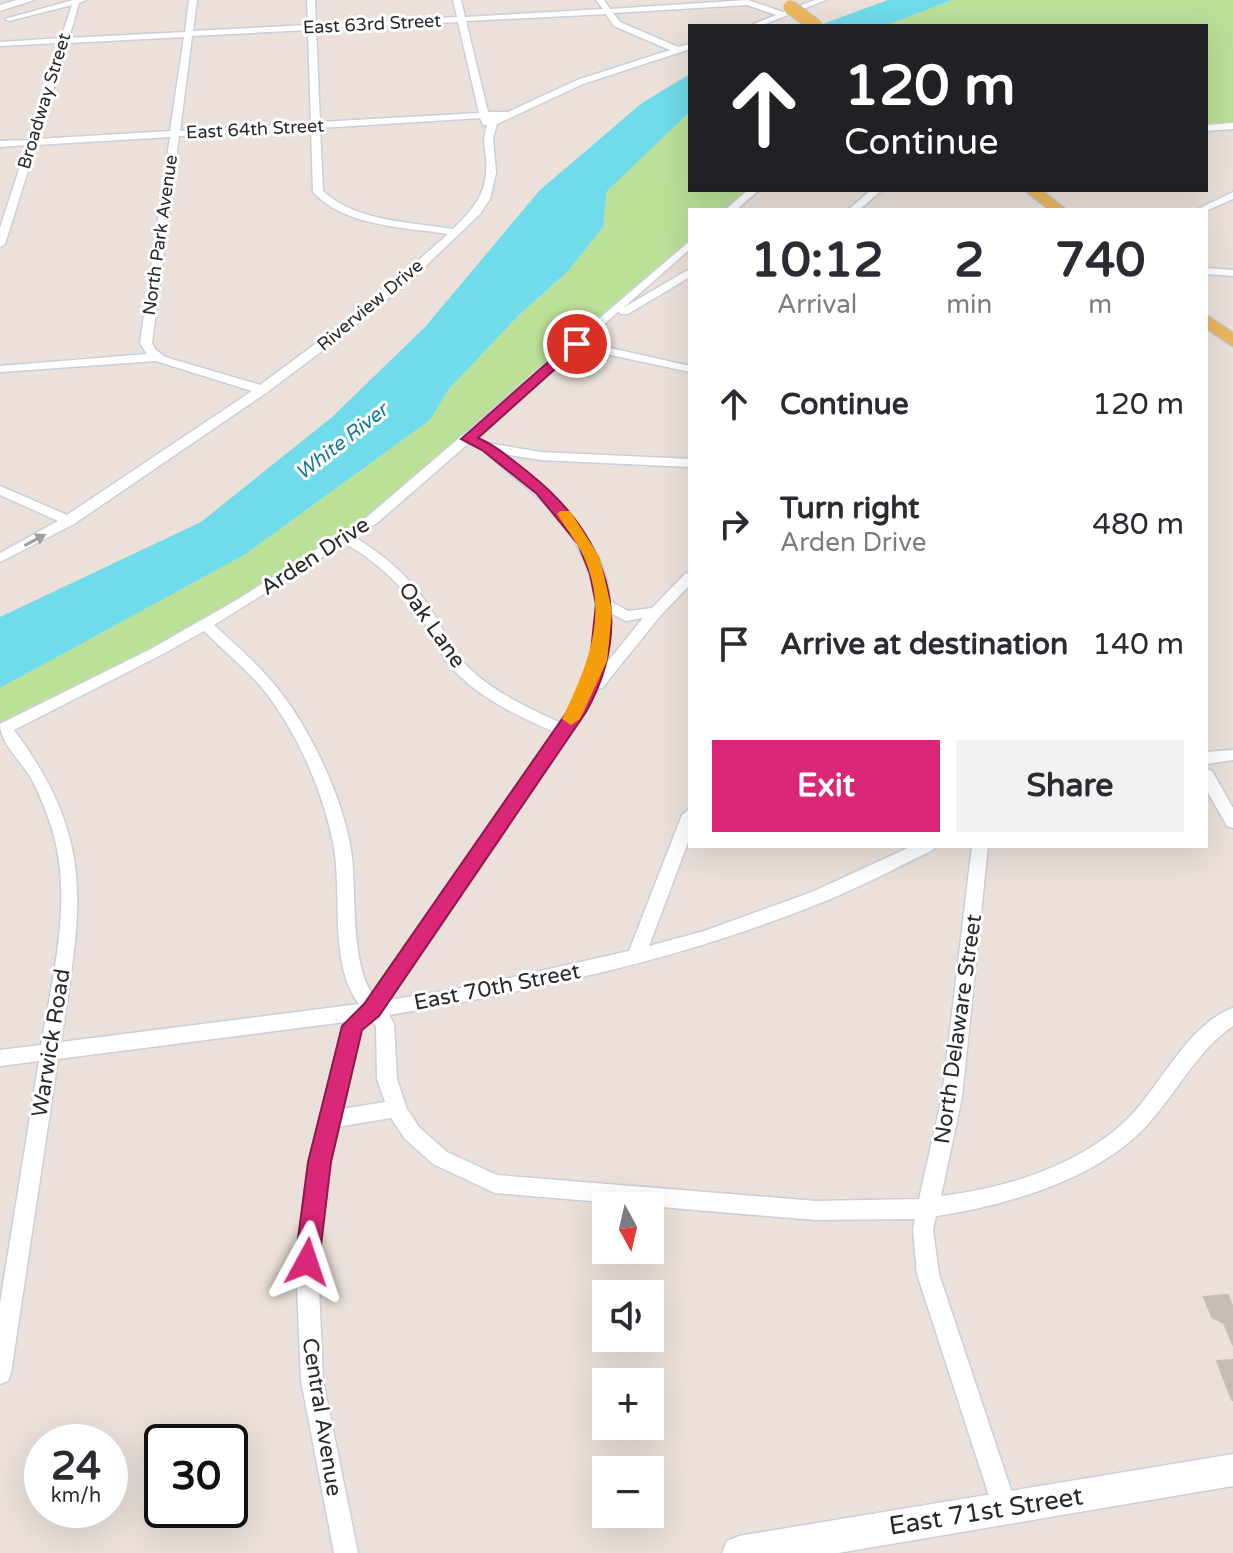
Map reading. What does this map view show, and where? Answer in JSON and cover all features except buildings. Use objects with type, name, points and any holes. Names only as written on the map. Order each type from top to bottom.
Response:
[{"type":"main road","points":[[0,8],[29,0]]},
{"type":"main road","points":[[785,7],[813,24]]},
{"type":"main road","points":[[1035,192],[1056,208]]},
{"type":"main road","points":[[1208,322],[1233,341]]},
{"type":"main road","name":"East 71st Street","points":[[739,1553],[1233,1470]]},
{"type":"street","name":"North Park Avenue","points":[[157,357],[149,349],[146,339],[193,0]]},
{"type":"street","points":[[311,0],[317,188],[327,201],[358,214],[453,232]]},
{"type":"street","name":"Riverview Drive","points":[[0,558],[69,521],[262,390],[346,327],[480,207],[491,189],[494,172],[485,115],[457,0]]},
{"type":"street","points":[[600,0],[617,24],[677,50]]},
{"type":"street","points":[[756,24],[785,7],[822,0]]},
{"type":"street","points":[[9,19],[79,2]]},
{"type":"street","name":"Broadway Street","points":[[0,244],[63,40],[79,2]]},
{"type":"street","name":"East 63rd Street","points":[[0,44],[742,2],[785,7]]},
{"type":"street","points":[[488,135],[492,124],[580,82],[688,47]]},
{"type":"street","name":"East 64th Street","points":[[0,144],[510,114]]},
{"type":"street","points":[[1208,128],[1233,126]]},
{"type":"street","points":[[732,208],[752,192]]},
{"type":"street","points":[[855,208],[875,192]]},
{"type":"street","points":[[1205,208],[1233,195]]},
{"type":"street","name":"Arden Drive","points":[[2,729],[205,624],[386,510],[688,246]]},
{"type":"street","points":[[667,264],[688,271]]},
{"type":"street","points":[[1208,271],[1233,273]]},
{"type":"street","name":"Arden Drive","points":[[595,330],[688,273]]},
{"type":"street","points":[[577,344],[688,369]]},
{"type":"street","points":[[0,369],[157,357],[262,390]]},
{"type":"street","points":[[468,439],[487,447],[556,460],[654,459],[688,463]]},
{"type":"street","points":[[487,447],[556,504],[578,531],[596,566],[604,604],[598,661],[579,708]]},
{"type":"street","points":[[531,482],[535,468],[556,460]]},
{"type":"street","points":[[0,490],[69,521]]},
{"type":"street","name":"Oak Lane","points":[[345,538],[371,552],[403,581],[446,651],[466,673],[501,699],[563,730]]},
{"type":"street","points":[[579,708],[656,612],[688,579]]},
{"type":"street","points":[[604,604],[626,616],[656,612]]},
{"type":"street","points":[[205,624],[262,679],[314,755],[334,812],[343,853],[351,966],[372,1010],[385,1024],[387,1079],[396,1109],[412,1133],[440,1158],[495,1184],[837,1214],[927,1210],[1003,1195],[1058,1175],[1104,1149],[1146,1114],[1196,1049],[1233,1016]]},
{"type":"street","name":"Central Avenue","points":[[346,1553],[316,1404],[307,1318],[313,1209],[352,1026],[372,1010],[579,708]]},
{"type":"street","name":"Warwick Road","points":[[0,1373],[69,920],[67,860],[47,790],[35,767],[2,729]]},
{"type":"street","points":[[1208,758],[1233,755]]},
{"type":"street","points":[[1208,778],[1233,822]]},
{"type":"street","points":[[636,957],[688,820]]},
{"type":"street","name":"East 70th Street","points":[[0,1058],[476,994],[636,957],[790,907],[923,848]]},
{"type":"street","name":"North Delaware Street","points":[[980,848],[952,1097],[923,1230],[925,1265],[1005,1508]]},
{"type":"street","points":[[331,1119],[396,1109]]},
{"type":"green space","points":[[952,0],[1233,0],[1233,126],[1208,127],[1208,24],[888,24]]},
{"type":"green space","points":[[688,114],[688,192],[745,192],[727,208],[688,208],[688,242],[523,381],[407,487],[357,526],[295,567],[167,641],[0,723],[0,688],[244,555],[430,420],[448,390],[519,315],[568,271],[603,227],[607,191]]},
{"type":"water","points":[[888,0],[952,0],[889,24],[822,24]]},
{"type":"water","name":"White River","points":[[688,75],[688,114],[607,191],[603,227],[568,271],[519,315],[448,390],[430,420],[244,555],[0,688],[0,617],[201,522],[331,418],[425,327],[540,190],[642,103]]},
{"type":"slow traffic","points":[[565,514],[593,558],[604,611],[598,661],[579,708],[571,719]]},
{"type":"route","points":[[307,1262],[319,1162],[352,1026],[372,1010],[579,708],[598,661],[604,604],[598,574],[585,543],[573,524],[542,491],[487,447],[468,439],[577,344]]}]
